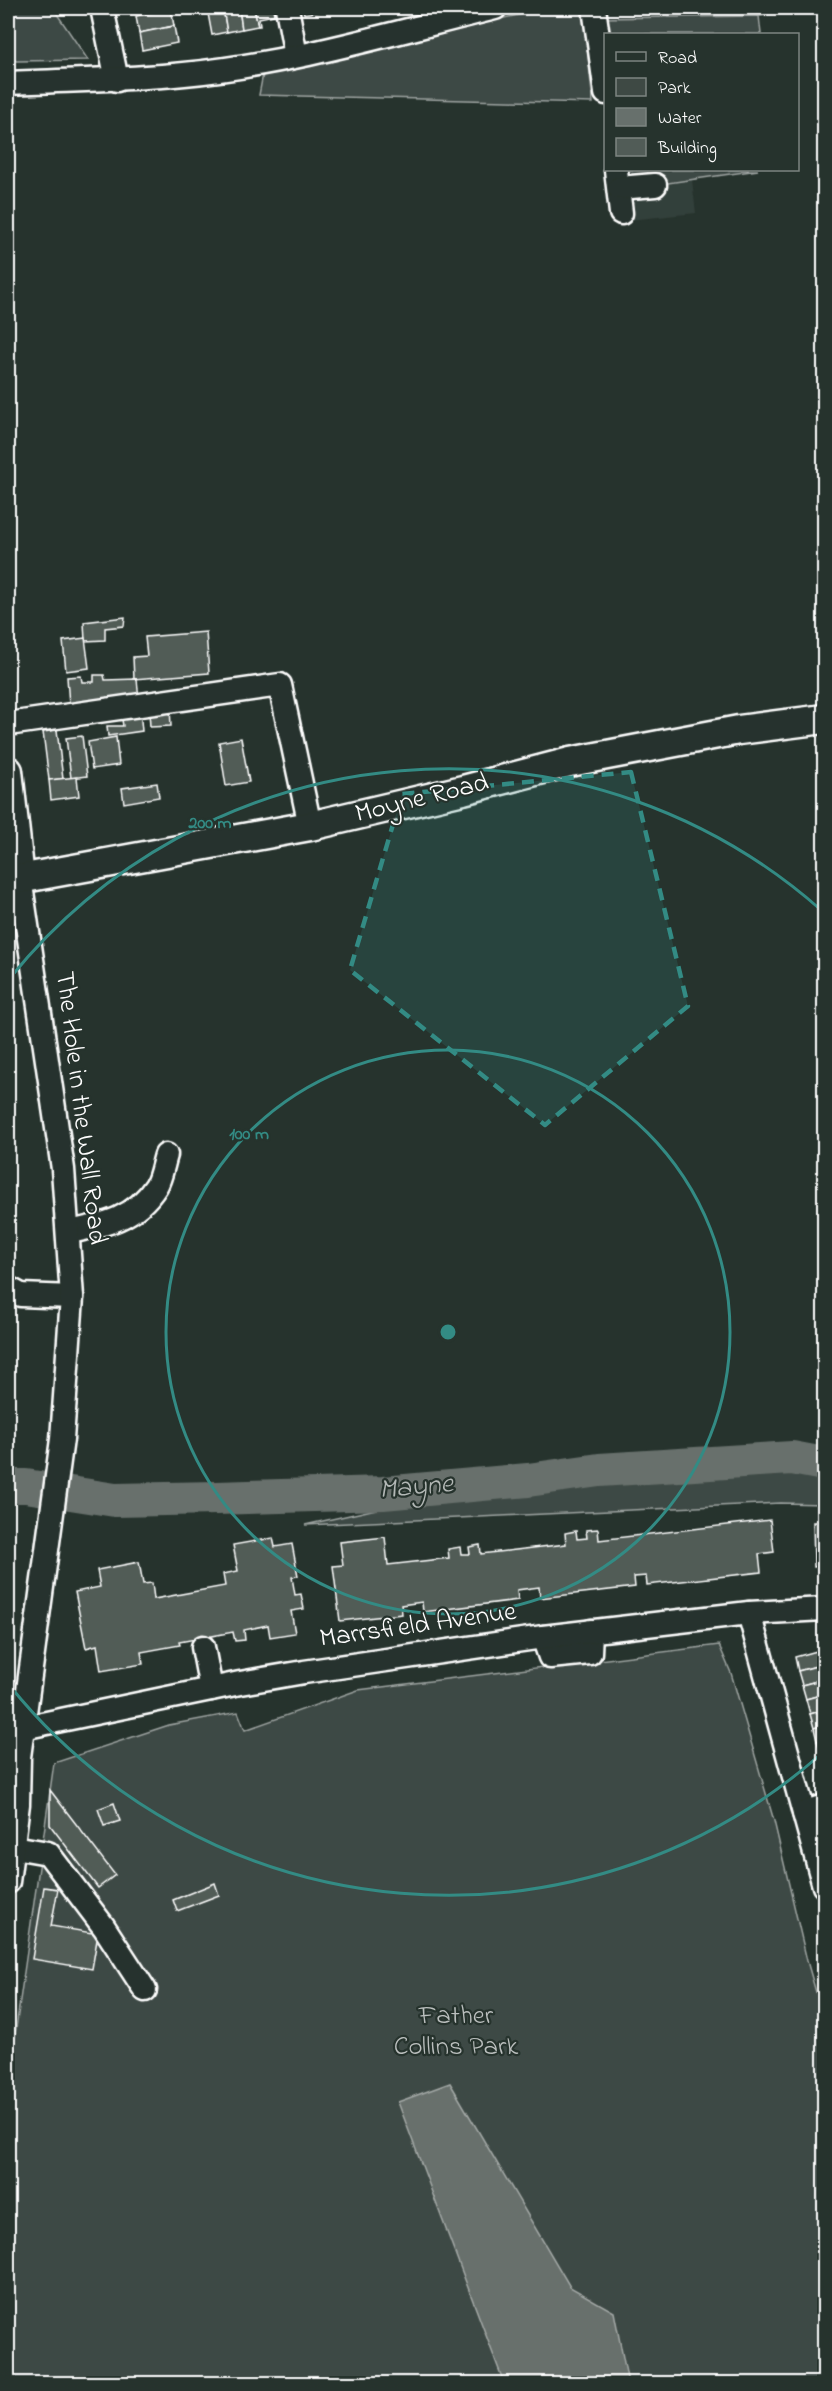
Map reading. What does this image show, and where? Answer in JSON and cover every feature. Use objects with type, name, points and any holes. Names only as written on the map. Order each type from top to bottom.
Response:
[{"type":"main road","name":"Moyne Road","points":[[14,880],[310,826],[570,762],[729,732],[825,719]]},
{"type":"main road","points":[[8,771],[14,880]]},
{"type":"street","points":[[102,8],[117,80]]},
{"type":"street","points":[[287,8],[296,56]]},
{"type":"street","points":[[8,83],[117,80],[186,74],[296,56],[495,8]]},
{"type":"street","points":[[594,8],[604,79]]},
{"type":"street","points":[[621,213],[617,179],[655,185]]},
{"type":"street","points":[[8,724],[280,685],[310,826]]},
{"type":"street","name":"The Hole in the Wall Road","points":[[8,1882],[18,1804],[19,1757],[16,1729],[62,1438],[72,1297],[63,1169],[14,880]]},
{"type":"street","points":[[69,1232],[102,1226],[135,1210],[157,1184],[166,1155]]},
{"type":"street","points":[[8,1288],[21,1295],[72,1297]]},
{"type":"street","name":"Marrsfield Avenue","points":[[16,1729],[304,1672],[543,1636],[749,1613],[825,1609]]},
{"type":"street","points":[[749,1613],[814,1810],[825,1886]]},
{"type":"street","points":[[203,1647],[211,1689]]},
{"type":"street","points":[[14,1847],[48,1853],[104,1927],[145,1990]]},
{"type":"highlighted area","points":[[631,772],[688,1006],[545,1125],[350,970],[402,794]]},
{"type":"shaded area","points":[[692,180],[696,213],[630,220],[630,202],[635,196],[656,184]]},
{"type":"green space","points":[[8,8],[53,8],[88,60],[16,61],[8,54]]},
{"type":"green space","points":[[551,8],[583,8],[593,103],[259,95],[264,69]]},
{"type":"green space","points":[[596,8],[765,8],[766,15],[759,16],[761,33],[605,33],[596,18],[758,16],[759,9],[596,10]]},
{"type":"green space","points":[[620,171],[751,171],[654,185],[627,178]]},
{"type":"green space","points":[[824,1460],[824,1504],[780,1503],[305,1525],[399,1504],[756,1463]]},
{"type":"green space","name":"Father Collins Park","points":[[719,1645],[731,1673],[774,1821],[807,1961],[824,2020],[824,2383],[12,2384],[8,2325],[8,2084],[54,1763],[169,1725],[238,1712],[245,1730],[358,1690]]},
{"type":"water","points":[[450,2083],[570,2287],[614,2312],[628,2383],[504,2383],[398,2102]]},
{"type":"building","points":[[133,8],[162,8],[134,13]]},
{"type":"building","points":[[207,8],[223,8],[227,32],[212,35]]},
{"type":"building","points":[[223,8],[239,8],[242,29],[227,32]]},
{"type":"building","points":[[239,8],[254,8],[258,26],[242,29]]},
{"type":"building","points":[[254,8],[273,8],[274,15],[259,18],[260,26],[258,26]]},
{"type":"building","points":[[303,8],[321,8],[322,11],[304,14]]},
{"type":"building","points":[[171,9],[174,26],[139,33],[136,16]]},
{"type":"building","points":[[174,26],[177,43],[142,50],[139,33]]},
{"type":"building","points":[[125,617],[124,626],[105,628],[105,640],[85,641],[84,622]]},
{"type":"building","points":[[206,632],[209,673],[134,679],[133,657],[147,656],[145,637]]},
{"type":"building","points":[[85,638],[89,668],[66,671],[63,641]]},
{"type":"building","points":[[94,675],[104,675],[105,680],[137,679],[139,700],[69,705],[67,677],[81,676],[82,682],[94,682]]},
{"type":"building","points":[[170,708],[171,726],[150,727],[149,710]]},
{"type":"building","points":[[140,710],[142,731],[108,736],[107,726],[123,726],[121,713]]},
{"type":"building","points":[[57,730],[63,779],[49,780],[43,732]]},
{"type":"building","points":[[82,736],[87,776],[71,778],[66,738]]},
{"type":"building","points":[[116,737],[119,765],[92,769],[88,742]]},
{"type":"building","points":[[241,738],[249,782],[226,786],[219,742]]},
{"type":"building","points":[[77,777],[79,796],[51,800],[49,780]]},
{"type":"building","points":[[157,783],[159,797],[124,803],[122,788]]},
{"type":"building","points":[[770,1520],[774,1552],[759,1554],[761,1572],[647,1585],[646,1576],[634,1577],[635,1587],[540,1598],[539,1587],[517,1590],[518,1600],[423,1612],[422,1602],[401,1605],[402,1614],[340,1621],[333,1566],[343,1565],[340,1542],[385,1537],[388,1565],[449,1558],[448,1549],[460,1547],[461,1554],[470,1554],[469,1547],[480,1545],[481,1554],[566,1544],[565,1533],[576,1531],[577,1539],[587,1538],[586,1530],[598,1529],[599,1540]]},
{"type":"building","points":[[813,1522],[824,1522],[824,1566],[814,1567]]},
{"type":"building","points":[[273,1538],[275,1547],[292,1544],[298,1576],[292,1577],[295,1595],[301,1594],[304,1609],[291,1611],[295,1633],[270,1637],[268,1625],[244,1630],[245,1640],[235,1641],[233,1632],[179,1642],[180,1645],[141,1652],[143,1664],[101,1671],[97,1645],[86,1648],[75,1592],[100,1587],[97,1570],[139,1562],[143,1584],[152,1583],[154,1599],[225,1586],[223,1574],[238,1571],[233,1545]]},
{"type":"building","points":[[8,1563],[12,1564],[8,1592]]},
{"type":"building","points":[[824,1649],[824,1664],[798,1671],[795,1657]]},
{"type":"building","points":[[824,1664],[824,1679],[802,1685],[798,1671]]},
{"type":"building","points":[[824,1679],[824,1694],[806,1699],[802,1685]]},
{"type":"building","points":[[824,1694],[824,1710],[810,1714],[806,1699]]},
{"type":"building","points":[[824,1710],[824,1725],[814,1728],[810,1714]]},
{"type":"building","points":[[824,1725],[824,1739],[817,1741],[814,1728]]},
{"type":"building","points":[[824,1739],[824,1752],[821,1753],[817,1741]]},
{"type":"building","points":[[50,1790],[115,1875],[98,1888],[50,1825]]},
{"type":"building","points":[[114,1803],[120,1821],[104,1826],[98,1809]]},
{"type":"building","points":[[215,1883],[219,1895],[177,1911],[173,1900]]},
{"type":"building","points":[[44,1887],[58,1889],[51,1926],[98,1934],[92,1969],[32,1959]]},
{"type":"waterway","name":"Mayne","points":[[8,1486],[26,1486],[115,1500],[217,1498],[383,1493],[528,1480],[599,1470],[792,1458],[824,1464]]}]
